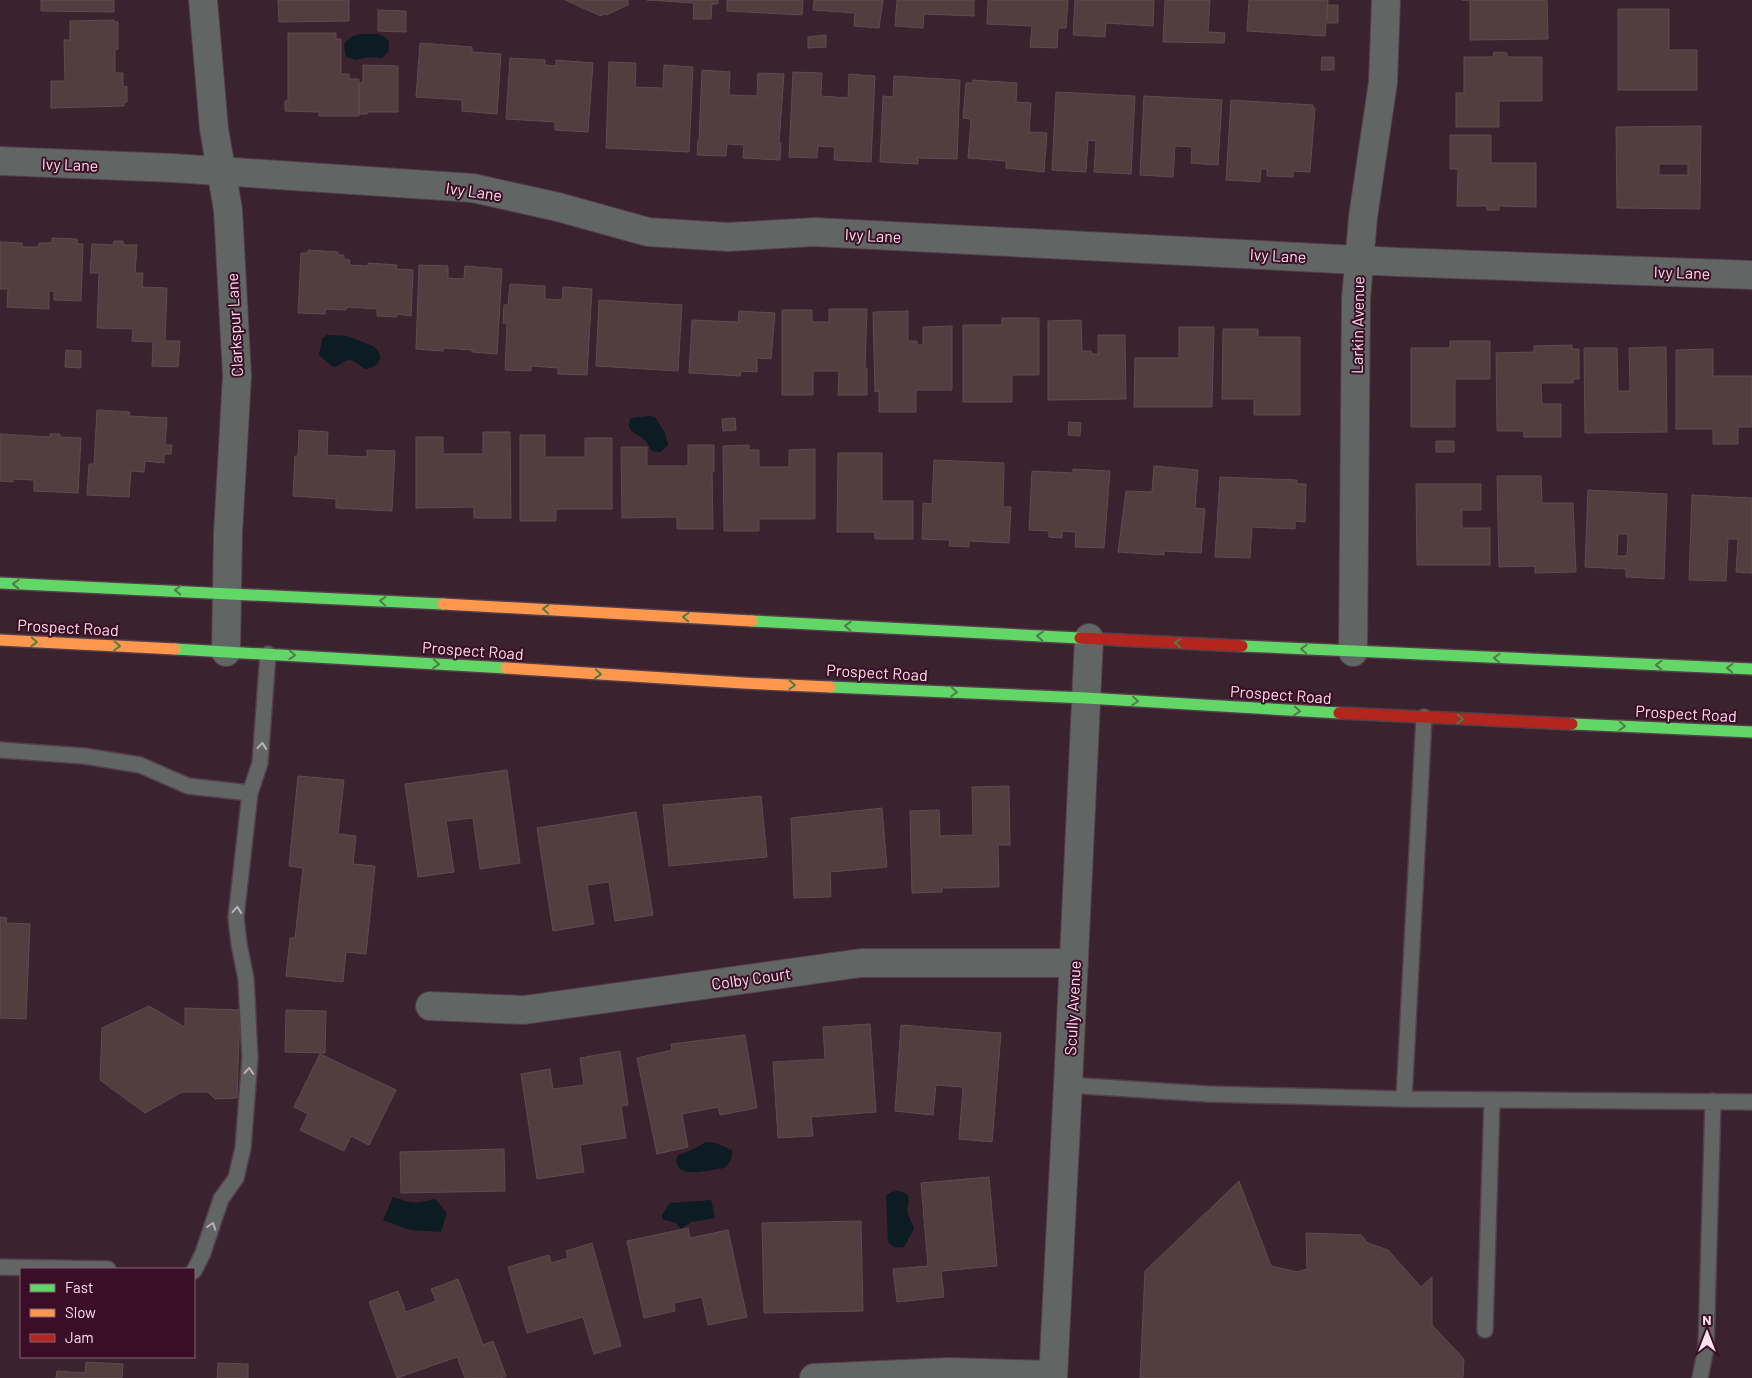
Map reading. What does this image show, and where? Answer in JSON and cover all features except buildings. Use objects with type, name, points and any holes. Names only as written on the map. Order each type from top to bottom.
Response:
[{"type":"main road","points":[[0,583],[227,592],[1353,652],[1752,669]]},
{"type":"main road","name":"Prospect Road","points":[[0,640],[744,683],[1086,698],[1424,718],[1752,732]]},
{"type":"street","name":"Clarkspur Lane","points":[[203,0],[214,129],[228,210],[237,376],[228,533],[226,652]]},
{"type":"street","name":"Larkin Avenue","points":[[1353,652],[1356,299],[1363,217],[1383,82],[1386,0]]},
{"type":"street","name":"Ivy Lane","points":[[0,161],[222,171],[473,188],[558,207],[648,232],[728,238],[815,232],[1359,259],[1752,275]]},
{"type":"street","name":"Scully Avenue","points":[[1053,1376],[1089,638]]},
{"type":"street","name":"Colby Court","points":[[430,1006],[524,1010],[861,963],[1074,963]]},
{"type":"street","points":[[814,1378],[948,1372],[1053,1376]]},
{"type":"lane","points":[[195,1269],[203,1253],[221,1199],[236,1178],[243,1148],[250,1058],[246,979],[236,917],[250,793],[260,763],[268,654]]},
{"type":"lane","points":[[1404,1099],[1424,718]]},
{"type":"lane","points":[[0,750],[84,756],[140,766],[188,786],[250,793]]},
{"type":"lane","points":[[1068,1085],[1208,1094],[1404,1099],[1752,1102]]},
{"type":"lane","points":[[1485,1330],[1492,1100]]},
{"type":"lane","points":[[1700,1378],[1706,1348],[1713,1101]]},
{"type":"lane","points":[[0,1267],[54,1268]]},
{"type":"shaded area","points":[[360,34],[378,34],[383,36],[389,41],[389,51],[382,58],[370,57],[356,60],[346,57],[344,45],[350,38]]},
{"type":"shaded area","points":[[327,335],[347,336],[373,346],[379,354],[380,360],[374,366],[365,369],[351,360],[333,367],[319,355],[322,339]]},
{"type":"shaded area","points":[[655,417],[665,433],[668,445],[661,452],[652,451],[644,440],[633,432],[629,425],[631,418]]},
{"type":"shaded area","points":[[706,1142],[716,1143],[732,1150],[731,1158],[726,1166],[701,1172],[680,1169],[677,1164],[677,1156]]},
{"type":"shaded area","points":[[899,1191],[909,1197],[907,1210],[914,1229],[904,1247],[893,1246],[888,1242],[886,1196],[891,1192]]},
{"type":"shaded area","points":[[393,1197],[414,1203],[435,1199],[447,1213],[441,1232],[410,1230],[383,1220]]},
{"type":"shaded area","points":[[711,1200],[715,1218],[691,1222],[681,1229],[676,1223],[662,1219],[662,1215],[670,1203]]},
{"type":"traffic: fast","points":[[0,583],[443,604]]},
{"type":"traffic: fast","points":[[752,621],[1080,638]]},
{"type":"traffic: fast","points":[[1242,646],[1752,669]]},
{"type":"traffic: fast","points":[[175,649],[506,668]]},
{"type":"traffic: fast","points":[[830,687],[1086,698],[1339,713]]},
{"type":"traffic: fast","points":[[1572,724],[1752,732]]},
{"type":"traffic: slow","points":[[443,604],[752,621]]},
{"type":"traffic: slow","points":[[0,640],[175,649]]},
{"type":"traffic: slow","points":[[506,668],[830,687]]},
{"type":"traffic: jam","points":[[1080,638],[1242,646]]},
{"type":"traffic: jam","points":[[1339,713],[1572,724]]}]
